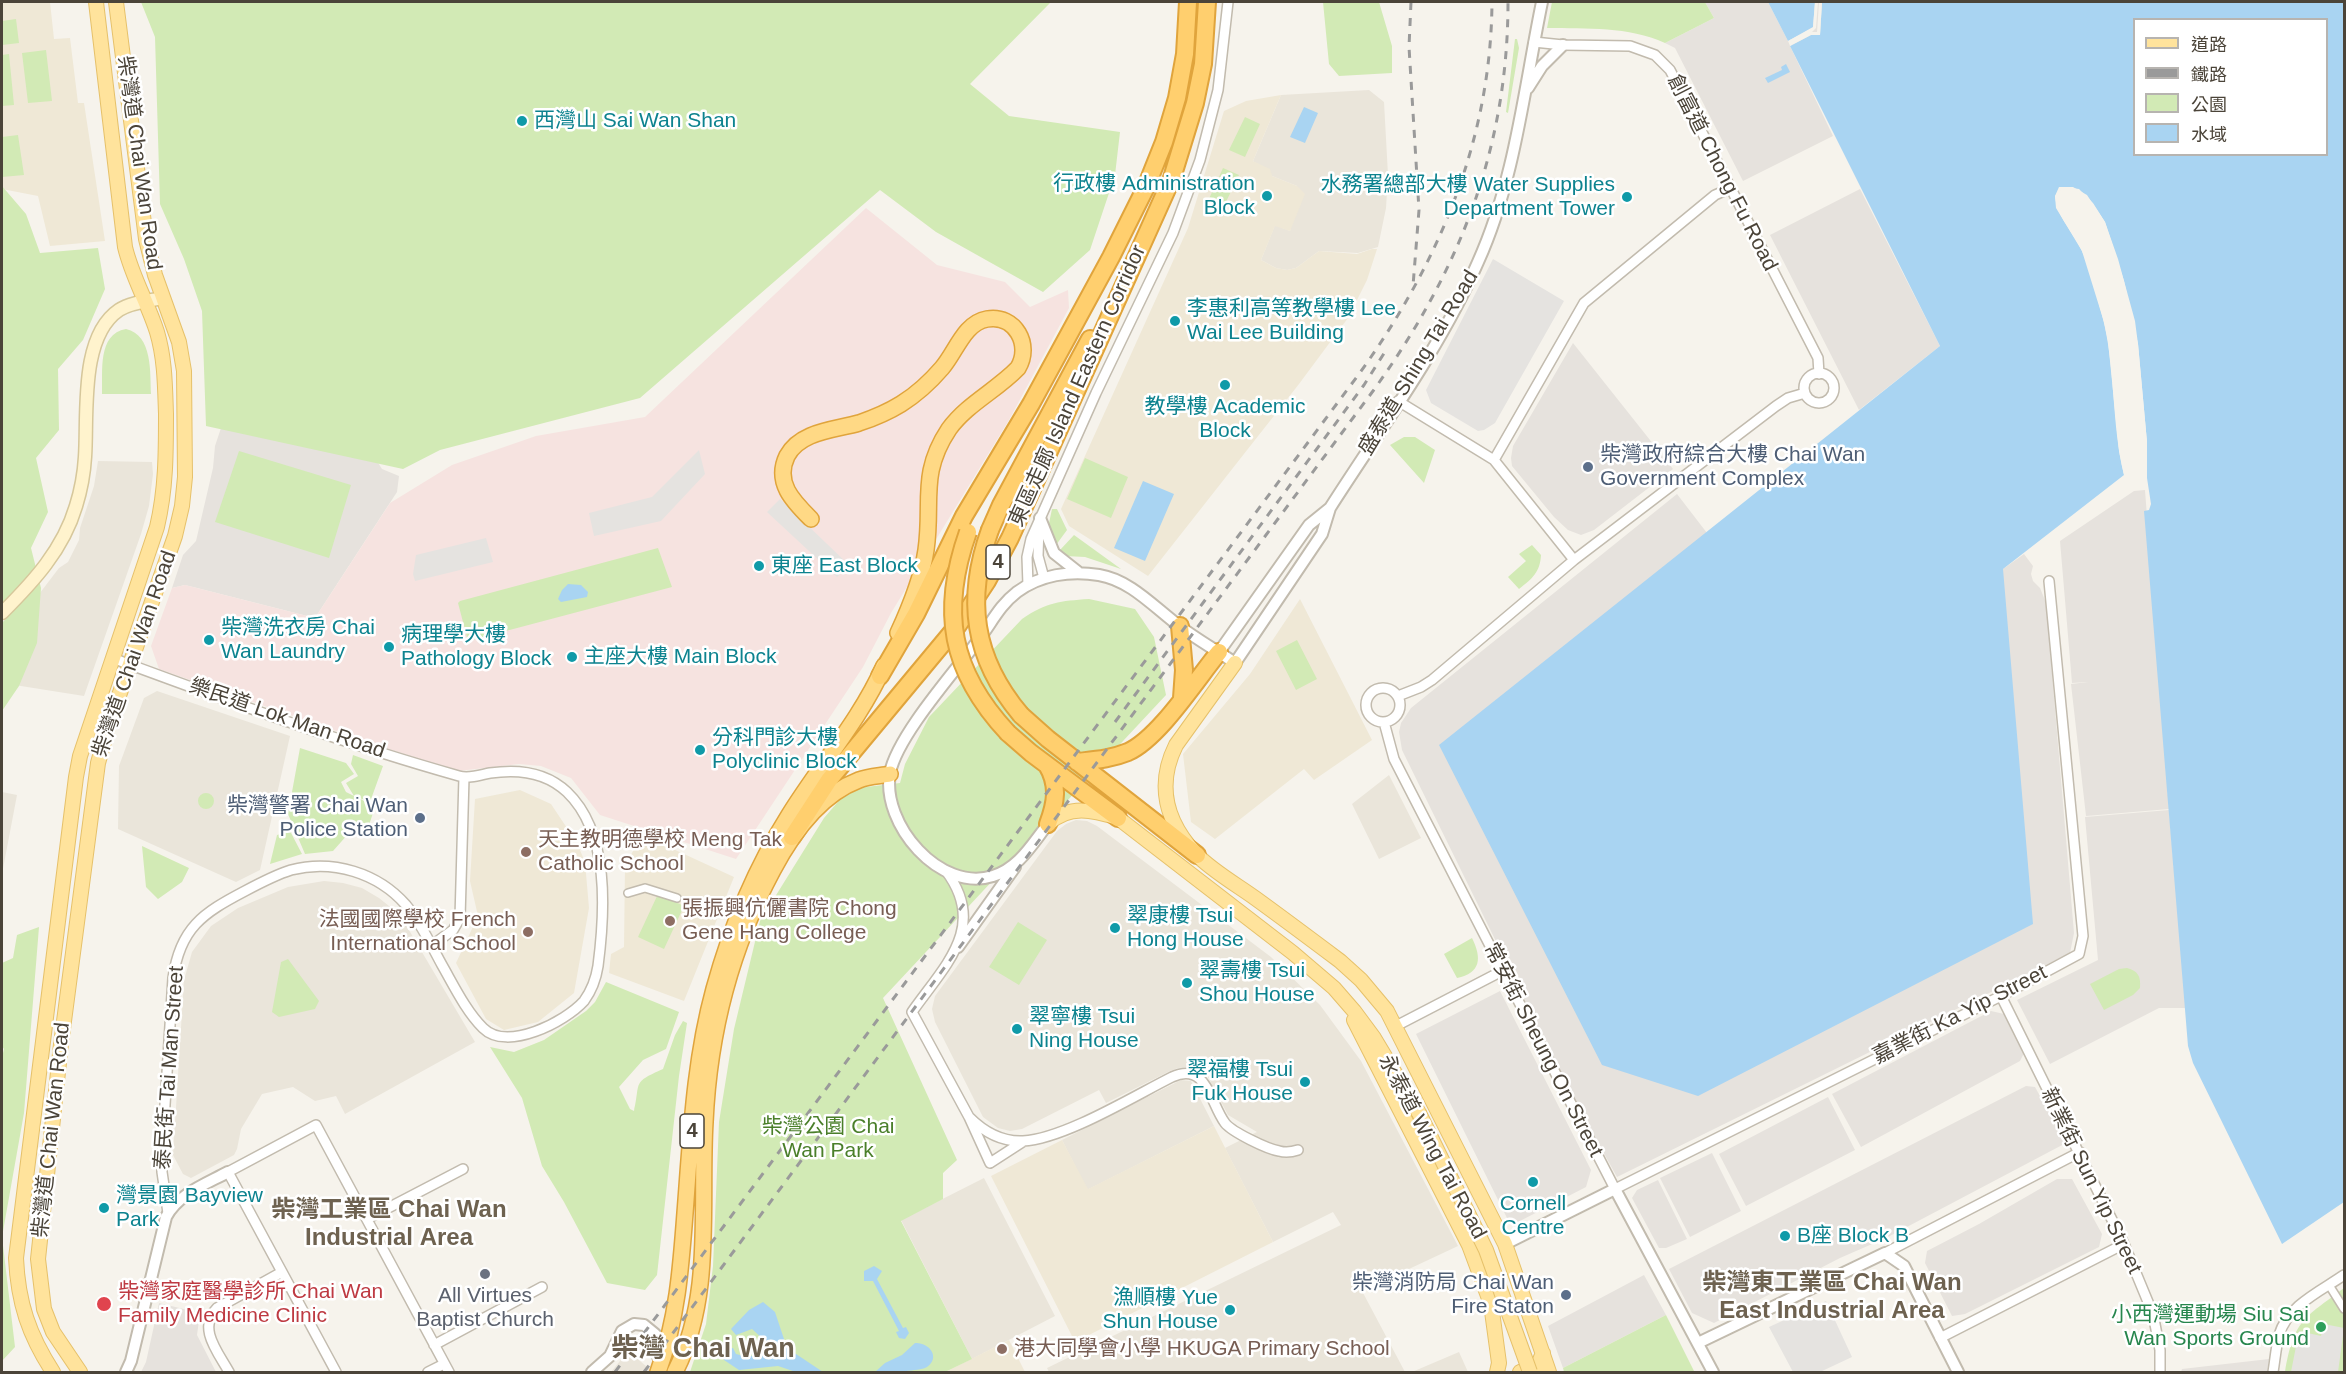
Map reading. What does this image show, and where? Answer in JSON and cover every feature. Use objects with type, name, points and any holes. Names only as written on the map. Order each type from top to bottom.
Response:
[{"type":"highway","name":"東區走廊 Island Eastern Corridor","points":[[657,1372],[667,1344],[678,1293],[697,1070],[706,1020],[722,962],[740,911],[774,839],[880,676],[916,614],[964,516],[1030,404],[1115,248],[1156,164],[1171,118],[1181,76],[1188,2]]},
{"type":"highway","name":"東區走廊 Island Eastern Corridor","points":[[675,1372],[690,1333],[699,1292],[706,1101],[720,1012],[732,967],[746,928],[767,882],[792,837],[829,780],[938,651],[987,581],[1010,538],[1172,178],[1193,113],[1203,64],[1207,2]]},
{"type":"highway","points":[[1140,249],[1012,484],[990,530],[981,558],[975,589],[975,613],[979,637],[995,680],[1021,715],[1077,762],[1197,855]]},
{"type":"highway","points":[[811,519],[789,497],[785,485],[785,462],[795,446],[813,435],[873,418],[908,400],[943,368],[968,330],[976,323],[985,319],[997,319],[1014,328],[1023,346],[1018,368],[956,420],[934,457],[927,486],[928,530],[924,562],[904,620],[880,676]]},
{"type":"highway","points":[[1030,404],[968,532],[954,586],[952,612],[954,637],[970,684],[983,704],[1008,733],[1119,818]]},
{"type":"highway","points":[[1180,626],[1184,670],[1182,698]]},
{"type":"highway","points":[[1077,762],[1113,757],[1130,750],[1150,737],[1219,652]]},
{"type":"highway","points":[[1047,764],[1056,788],[1048,824]]},
{"type":"highway","points":[[792,837],[811,815],[840,789],[861,779],[890,774]]},
{"type":"main road","name":"柴灣道 Chai Wan Road","points":[[53,1372],[36,1345],[27,1321],[20,1292],[16,1258],[76,777],[80,756],[157,527],[167,464],[164,366],[156,330],[130,266],[125,247],[96,2]]},
{"type":"main road","name":"柴灣道 Chai Wan Road","points":[[80,1372],[53,1332],[44,1309],[39,1284],[38,1247],[62,1033],[95,779],[106,734],[129,664],[175,536],[184,492],[186,464],[184,371],[179,342],[152,263],[142,214],[116,2]]},
{"type":"main road","points":[[2,613],[49,562],[64,536],[75,509],[84,468],[88,387],[97,340],[118,311],[163,298]]},
{"type":"main road","name":"永泰道 Wing Tai Road","points":[[1235,663],[1176,745],[1166,771],[1165,793],[1168,809],[1174,822],[1197,855],[1351,970],[1371,990],[1396,1026],[1504,1244],[1549,1372]]},
{"type":"main road","points":[[1048,824],[1061,814],[1078,810],[1100,812],[1119,818]]},
{"type":"main road","name":"永泰道 Wing Tai Road","points":[[1119,818],[1293,953],[1344,999],[1374,1038],[1419,1113],[1486,1250],[1530,1372]]},
{"type":"main road","points":[[1344,999],[1469,1245],[1491,1304],[1498,1368],[1518,1372],[1537,1367],[1544,1353]]},
{"type":"street","points":[[1028,585],[1027,557],[1031,539],[1096,393],[1173,233],[1196,170],[1218,90],[1228,2]]},
{"type":"street","name":"盛泰道 Shing Tai Road","points":[[1235,663],[1322,534],[1330,508],[1444,329],[1478,262],[1495,219],[1509,171],[1542,2]]},
{"type":"street","name":"創富道 Chong Fu Road","points":[[1534,42],[1630,46],[1655,56],[1670,70],[1818,358],[1819,374]]},
{"type":"street","points":[[1525,94],[1542,66],[1563,45]]},
{"type":"street","points":[[1494,460],[1584,303],[1715,195],[1731,188]]},
{"type":"street","points":[[1819,374],[1827,376],[1834,388],[1830,397],[1818,403],[1810,400],[1804,388],[1808,378],[1819,374]]},
{"type":"street","points":[[1398,696],[1432,680],[1574,560],[1776,406],[1788,398],[1805,393]]},
{"type":"street","points":[[1398,401],[1494,460],[1574,560]]},
{"type":"street","name":"盛泰道 Shing Tai Road","points":[[1219,652],[1309,525],[1330,508]]},
{"type":"street","points":[[1040,518],[1054,553],[1078,572]]},
{"type":"street","points":[[1040,518],[1038,556],[1044,578]]},
{"type":"street","points":[[1019,862],[994,876],[981,879],[956,875],[944,869],[916,848],[904,835],[895,817],[891,800],[890,774],[897,754],[911,729],[983,634],[994,615],[1016,593],[1044,578],[1078,572],[1121,581],[1180,626],[1235,663]]},
{"type":"street","name":"嘉業街 Ka Yip Street","points":[[1504,1244],[2001,996],[2079,954],[2083,943],[2049,581]]},
{"type":"street","name":"樂民道 Lok Man Road","points":[[112,658],[279,719],[464,777]]},
{"type":"street","points":[[1384,689],[1398,696],[1400,702],[1395,718],[1384,722],[1374,719],[1367,705],[1374,692],[1384,689]]},
{"type":"street","name":"常安街 Sheung On Street","points":[[1384,722],[1394,759],[1615,1189],[1713,1372]]},
{"type":"street","name":"泰民街 Tai Man Street","points":[[168,1213],[162,1172],[162,1152],[173,978],[181,945],[199,919],[217,906],[279,874],[315,867],[340,868],[366,875],[393,892],[412,913],[478,1022],[490,1034],[501,1038],[531,1034],[570,1012],[586,997],[596,976],[603,889],[600,860],[585,818],[574,799],[558,785],[530,773],[497,772],[464,777]]},
{"type":"street","points":[[431,946],[453,930],[460,918],[464,777]]},
{"type":"street","points":[[1048,824],[912,1012],[969,1117],[990,1163],[1024,1141],[1071,1128],[1179,1074],[1192,1074],[1204,1082],[1222,1118],[1230,1128],[1275,1150],[1286,1152],[1298,1150]]},
{"type":"street","points":[[944,869],[961,896],[963,922],[958,947]]},
{"type":"street","points":[[628,893],[645,888],[677,898]]},
{"type":"street","points":[[1396,1026],[1502,971]]},
{"type":"street","name":"新業街 Sun Yip Street","points":[[2001,996],[2124,1244],[2156,1323],[2160,1372]]},
{"type":"street","points":[[969,1117],[986,1131],[1001,1137],[1024,1141]]},
{"type":"street","points":[[126,1372],[162,1227],[168,1213],[184,1197],[316,1125],[447,1368],[428,1372]]},
{"type":"street","points":[[1001,1137],[1007,1147],[1002,1156]]},
{"type":"street","points":[[1698,1343],[1902,1245],[2080,1152]]},
{"type":"street","points":[[367,1219],[463,1168]]},
{"type":"street","points":[[228,1172],[336,1372]]},
{"type":"street","points":[[1940,1338],[2124,1244]]},
{"type":"street","points":[[1902,1245],[1904,1266],[1958,1372]]},
{"type":"street","points":[[1885,1253],[1904,1266]]},
{"type":"street","points":[[229,1372],[210,1337],[208,1327],[210,1316],[217,1308],[282,1272]]},
{"type":"street","points":[[2273,1372],[2278,1337],[2288,1317],[2294,1309],[2344,1275]]},
{"type":"street","points":[[2329,1285],[2344,1309]]},
{"type":"street","points":[[434,1345],[542,1287]]},
{"type":"street","points":[[592,1372],[610,1356],[622,1330],[629,1325],[639,1324],[648,1327],[657,1338],[659,1349],[657,1372]]},
{"type":"shaded area","points":[[2,2],[50,2],[54,39],[70,38],[78,103],[84,103],[105,241],[50,246],[38,196],[2,189]]},
{"type":"shaded area","points":[[1705,2],[1768,2],[1788,41],[1813,28],[1815,2],[1822,2],[1820,35],[1790,46],[1833,136],[1743,181],[1675,48],[1665,43],[1714,18]]},
{"type":"shaded area","points":[[1369,90],[1384,102],[1388,175],[1386,208],[1378,247],[1358,253],[1319,251],[1296,268],[1287,270],[1276,268],[1261,260],[1275,225],[1290,231],[1297,186],[1272,176],[1253,161],[1281,95]]},
{"type":"shaded area","points":[[1281,95],[1253,161],[1270,169],[1272,176],[1297,186],[1305,194],[1290,231],[1275,226],[1261,260],[1276,268],[1287,270],[1296,268],[1319,251],[1357,254],[1377,249],[1367,280],[1348,318],[1148,576],[1069,526],[1061,509],[1188,228],[1224,111],[1246,101]]},
{"type":"shaded area","points":[[1860,189],[1940,346],[1859,410],[1770,235]]},
{"type":"shaded area","points":[[866,208],[937,265],[1005,282],[1030,307],[1068,290],[1069,308],[1009,420],[891,613],[863,667],[736,859],[600,815],[571,778],[541,766],[519,764],[458,771],[373,744],[159,669],[151,646],[172,588],[185,585],[315,618],[390,503],[452,465],[536,436],[645,417]]},
{"type":"shaded area","points":[[1493,259],[1564,301],[1495,423],[1478,431],[1431,403],[1426,390]]},
{"type":"shaded area","name":"柴灣政府綜合大樓 Chai Wan Government Complex","points":[[1573,343],[1673,469],[1594,530],[1581,535],[1568,530],[1554,517],[1512,466],[1511,458],[1513,446]]},
{"type":"shaded area","points":[[222,425],[375,458],[382,469],[399,476],[397,492],[315,618],[185,585],[172,588],[183,555],[196,541],[213,468],[215,446]]},
{"type":"shaded area","points":[[699,450],[705,474],[661,521],[594,536],[589,513],[652,497]]},
{"type":"shaded area","points":[[98,461],[152,462],[153,474],[149,506],[141,534],[84,696],[2,683],[17,623],[59,568],[68,562],[79,540],[80,528],[94,486]]},
{"type":"shaded area","points":[[2145,490],[2169,809],[2086,816],[2071,684],[2088,682],[2072,683],[2060,541],[2134,491]]},
{"type":"shaded area","points":[[1677,494],[1707,533],[2003,569],[2024,554],[2033,566],[2031,574],[2033,581],[2040,588],[2046,603],[2074,933],[2070,953],[1617,1177],[1568,1088],[1402,750],[1399,732],[1401,723],[1411,708]]},
{"type":"shaded area","points":[[780,499],[849,565],[837,577],[767,512]]},
{"type":"shaded area","points":[[486,538],[493,562],[415,581],[413,574],[416,555]]},
{"type":"shaded area","points":[[1300,599],[1372,740],[1314,780],[1304,769],[1215,839],[1191,822],[1183,754],[1250,674]]},
{"type":"shaded area","points":[[157,691],[290,736],[260,870],[236,882],[118,829],[119,766],[144,698]]},
{"type":"shaded area","points":[[1389,775],[1421,838],[1379,859],[1352,804]]},
{"type":"shaded area","name":"法國國際學校 French International School","points":[[520,790],[551,804],[577,843],[585,862],[589,908],[574,993],[538,1022],[504,1030],[486,1019],[456,963],[478,916],[470,881],[475,799]]},
{"type":"shaded area","points":[[2,792],[17,795],[2,874]]},
{"type":"shaded area","points":[[2169,810],[2186,1008],[2159,1008],[2050,1064],[2017,1000],[2098,960],[2085,817]]},
{"type":"shaded area","points":[[1076,820],[1087,821],[1097,826],[1271,957],[1320,1005],[1361,1061],[1458,1246],[1362,1291],[1405,1372],[1049,1372],[1047,1368],[1341,1225],[1333,1212],[1273,1242],[1225,1148],[1257,1132],[1228,1115],[1208,1077],[1189,1067],[1170,1071],[1106,1103],[1099,1090],[1022,1129],[1010,1131],[998,1128],[983,1117],[935,1022],[932,1009],[935,996],[1057,831]]},
{"type":"shaded area","name":"張振興伉儷書院 Chong Gene Hang College","points":[[647,837],[734,877],[684,1001],[609,973],[611,954],[624,947],[625,866],[640,838]]},
{"type":"shaded area","points":[[324,881],[362,888],[394,910],[406,925],[475,1042],[345,1114],[336,1096],[315,1101],[293,1087],[262,1094],[241,1129],[234,1155],[191,1178],[183,1174],[173,1155],[184,980],[192,952],[211,926],[238,908],[288,887]]},
{"type":"shaded area","points":[[1500,991],[1591,1170],[1586,1187],[1518,1222],[1507,1218],[1416,1034]]},
{"type":"shaded area","points":[[1991,1011],[2004,1014],[2024,1053],[2020,1061],[1861,1147],[1832,1094]]},
{"type":"shaded area","points":[[1181,1080],[1191,1081],[1214,1126],[1087,1190],[1062,1140]]},
{"type":"shaded area","points":[[2026,1086],[2035,1087],[2066,1143],[1886,1238],[1840,1258],[1714,1323],[1692,1313],[1669,1269]]},
{"type":"shaded area","points":[[1828,1097],[1855,1150],[1746,1206],[1719,1154]]},
{"type":"shaded area","points":[[1214,1126],[1273,1242],[1075,1342],[991,1176],[1062,1140],[1088,1189]]},
{"type":"shaded area","points":[[1712,1153],[1741,1211],[1690,1237],[1660,1178]]},
{"type":"shaded area","points":[[984,1178],[1055,1316],[972,1359],[901,1220]]},
{"type":"shaded area","points":[[2057,1179],[2072,1179],[2102,1234],[2099,1247],[1965,1314],[1952,1316],[1925,1263],[1927,1251]]},
{"type":"shaded area","points":[[1658,1180],[1687,1239],[1666,1248],[1659,1248],[1632,1198],[1637,1190]]},
{"type":"shaded area","points":[[1644,1275],[1666,1315],[1563,1368],[1548,1326]]},
{"type":"shaded area","points":[[1826,1301],[1852,1357],[1820,1372],[1793,1372],[1769,1327]]},
{"type":"shaded area","points":[[159,1303],[200,1313],[197,1335],[216,1372],[141,1372],[146,1362]]},
{"type":"shaded area","points":[[2324,1324],[2344,1328],[2338,1372],[2291,1372],[2299,1331],[2321,1336]]},
{"type":"shaded area","name":"港大同學會小學 HKUGA Primary School","points":[[1009,1340],[1025,1372],[945,1372]]},
{"type":"shaded area","points":[[628,1351],[652,1371],[611,1372]]},
{"type":"shaded area","points":[[1459,1352],[1468,1372],[1412,1372]]},
{"type":"shaded area","points":[[2269,1359],[2267,1372],[2181,1372],[2182,1369]]},
{"type":"green space","points":[[141,2],[1051,2],[970,84],[1009,116],[1120,132],[1115,175],[1090,250],[1043,292],[936,232],[880,190],[640,398],[440,450],[403,469],[206,426],[202,311],[184,259],[160,204],[155,37]]},
{"type":"green space","points":[[1323,2],[1379,2],[1392,46],[1392,73],[1339,76],[1329,64]]},
{"type":"green space","points":[[1552,2],[1705,2],[1714,18],[1665,43],[1622,31],[1547,28]]},
{"type":"green space","points":[[16,19],[19,43],[2,45],[2,21]]},
{"type":"green space","points":[[1515,39],[1517,39],[1519,48],[1508,113],[1506,112]]},
{"type":"green space","points":[[46,50],[52,101],[28,103],[22,53]]},
{"type":"green space","points":[[9,54],[14,105],[2,106],[2,55]]},
{"type":"green space","points":[[1245,117],[1260,124],[1245,157],[1229,150]]},
{"type":"green space","points":[[18,135],[24,175],[2,177],[2,137]]},
{"type":"green space","points":[[1223,168],[1239,175],[1223,208],[1208,201]]},
{"type":"green space","points":[[2,186],[26,214],[40,253],[98,248],[105,289],[83,340],[58,369],[59,430],[36,458],[48,512],[31,548],[41,588],[37,643],[19,686],[2,711],[2,623],[10,614],[2,608]]},
{"type":"green space","points":[[126,329],[135,333],[146,347],[150,366],[151,394],[102,394],[102,365],[106,346],[117,332]]},
{"type":"green space","points":[[1404,437],[1415,437],[1435,450],[1424,483],[1390,445]]},
{"type":"green space","points":[[239,451],[351,485],[329,558],[215,522]]},
{"type":"green space","points":[[1085,458],[1128,477],[1111,518],[1067,499]]},
{"type":"green space","points":[[1052,509],[1057,509],[1067,530],[1056,545],[1048,528]]},
{"type":"green space","points":[[1074,535],[1121,569],[1085,557],[1065,556],[1060,550]]},
{"type":"green space","points":[[1532,545],[1541,555],[1539,566],[1532,578],[1519,589],[1508,577],[1526,561],[1519,554]]},
{"type":"green space","points":[[658,548],[672,587],[468,641],[458,603],[460,601]]},
{"type":"green space","name":"柴灣公園 Chai Wan Park","points":[[1089,599],[1135,609],[1154,637],[1166,695],[883,998],[957,1160],[943,1173],[943,1199],[901,1221],[972,1359],[945,1372],[690,1372],[706,1324],[713,1266],[719,1122],[734,1029],[760,921],[824,818],[849,789],[900,783],[905,764],[929,717],[1022,619],[1054,603]]},
{"type":"green space","points":[[1297,640],[1317,679],[1296,690],[1276,651]]},
{"type":"green space","points":[[300,748],[346,763],[354,774],[341,782],[346,792],[354,796],[346,783],[358,776],[351,764],[353,755],[383,766],[370,802],[357,797],[375,807],[366,834],[349,833],[333,851],[305,854],[288,814]]},
{"type":"green space","points":[[203,793],[209,793],[214,801],[212,807],[203,809],[198,804],[198,798]]},
{"type":"green space","points":[[290,831],[302,854],[270,864],[277,835]]},
{"type":"green space","points":[[142,846],[189,868],[182,882],[158,899],[146,887]]},
{"type":"green space","points":[[658,894],[684,906],[664,949],[638,937]]},
{"type":"green space","points":[[1018,922],[1047,940],[1019,985],[989,967]]},
{"type":"green space","points":[[39,927],[24,1113],[2,1237],[2,1057],[4,1049],[2,1046],[2,963],[13,958],[17,935]]},
{"type":"green space","points":[[1472,938],[1477,952],[1477,964],[1471,972],[1457,978],[1444,954]]},
{"type":"green space","points":[[288,959],[319,1001],[315,1009],[279,1017],[272,1012],[281,962]]},
{"type":"green space","points":[[2127,968],[2138,975],[2140,988],[2133,995],[2104,1010],[2090,984],[2119,969]]},
{"type":"green space","points":[[606,982],[679,1012],[666,1049],[643,1060],[619,1087],[630,1109],[634,1111],[639,1084],[646,1077],[663,1069],[675,1035],[683,1021],[687,1023],[657,1275],[645,1290],[607,1283],[542,1166],[522,1098],[490,1047],[514,1052],[544,1040],[586,1011],[595,1002]]},
{"type":"green space","points":[[2,1237],[15,1347],[2,1361]]},
{"type":"green space","name":"小西灣運動場 Siu Sai Wan Sports Ground","points":[[2344,1288],[2344,1372],[2285,1372],[2292,1341],[2302,1322]]},
{"type":"green space","points":[[1666,1315],[1694,1371],[1564,1372],[1563,1368]]},
{"type":"water","points":[[1768,2],[1815,2],[1813,28],[1788,41]]},
{"type":"water","points":[[1822,2],[2344,2],[2344,1202],[2282,1244],[2193,1063],[2188,1046],[2144,511],[2149,510],[2151,504],[2147,478],[2147,442],[2138,344],[2124,281],[2105,222],[2093,203],[2079,189],[2063,187],[2055,196],[2056,204],[2085,257],[2102,315],[2110,354],[2117,435],[2124,475],[2003,569],[2033,924],[1698,1096],[1602,1065],[1439,745],[1940,346],[1790,46],[1811,35],[1820,35]]},
{"type":"water","points":[[1786,64],[1790,72],[1768,83],[1765,78],[1782,70],[1781,67]]},
{"type":"water","points":[[1304,107],[1318,113],[1305,143],[1290,137]]},
{"type":"water","points":[[1143,481],[1174,494],[1145,561],[1114,548]]},
{"type":"water","points":[[568,584],[581,585],[588,592],[587,597],[561,602],[558,599]]},
{"type":"water","points":[[874,1266],[882,1271],[877,1279],[903,1328],[906,1327],[909,1333],[905,1339],[899,1338],[896,1332],[899,1331],[873,1281],[864,1281],[864,1271]]},
{"type":"water","points":[[763,1302],[775,1312],[787,1348],[823,1372],[796,1372],[778,1366],[739,1370],[724,1360],[723,1349],[733,1348],[736,1354],[748,1357],[763,1352],[763,1339],[752,1329],[736,1335],[731,1329],[749,1310]]},
{"type":"water","points":[[915,1343],[925,1345],[932,1351],[933,1359],[927,1367],[910,1371],[875,1372],[885,1363],[902,1355]]},
{"type":"pier","points":[[1815,2],[1818,2],[1816,28],[1812,32],[1817,32],[1819,2],[1822,2],[1820,35],[1811,35],[1790,46],[1788,41],[1813,27]]},
{"type":"pier","points":[[2059,187],[2073,187],[2087,195],[2105,222],[2118,259],[2135,321],[2147,442],[2147,478],[2144,478],[2144,442],[2132,322],[2115,260],[2102,223],[2085,197],[2073,190],[2061,190],[2058,196],[2059,207],[2085,250],[2111,341],[2122,451],[2127,475],[2124,475],[2119,451],[2104,322],[2082,251],[2056,208],[2055,196]]},
{"type":"railway","points":[[1411,2],[1409,47],[1419,210],[1413,286]]},
{"type":"railway","points":[[615,1372],[1388,332],[1436,244],[1471,151],[1482,103],[1489,53],[1492,2]]},
{"type":"railway","points":[[644,1372],[1373,391],[1403,346],[1454,254],[1473,207],[1488,158],[1499,108],[1506,56],[1508,2]]},
{"type":"railway","points":[[1115,722],[1364,385],[1388,347]]},
{"type":"place","name":"西灣山 Sai Wan Shan","points":[[522,121]]},
{"type":"place","name":"行政樓 Administration Block","points":[[1267,196]]},
{"type":"place","name":"水務署總部大樓 Water Supplies Department Tower","points":[[1627,197]]},
{"type":"place","name":"李惠利高等教學樓 Lee Wai Lee Building","points":[[1175,321]]},
{"type":"place","name":"教學樓 Academic Block","points":[[1225,385]]},
{"type":"place","name":"柴灣政府綜合大樓 Chai Wan Government Complex","points":[[1588,467]]},
{"type":"place","name":"東座 East Block","points":[[759,566]]},
{"type":"place","name":"柴灣洗衣房 Chai Wan Laundry","points":[[209,640]]},
{"type":"place","name":"病理學大樓 Pathology Block","points":[[389,647]]},
{"type":"place","name":"主座大樓 Main Block","points":[[572,657]]},
{"type":"place","name":"分科門診大樓 Polyclinic Block","points":[[700,750]]},
{"type":"place","name":"柴灣警署 Chai Wan Police Station","points":[[420,818]]},
{"type":"place","name":"天主教明德學校 Meng Tak Catholic School","points":[[526,852]]},
{"type":"place","name":"張振興伉儷書院 Chong Gene Hang College","points":[[670,921]]},
{"type":"place","name":"翠康樓 Tsui Hong House","points":[[1115,928]]},
{"type":"place","name":"法國國際學校 French International School","points":[[528,932]]},
{"type":"place","name":"翠壽樓 Tsui Shou House","points":[[1187,983]]},
{"type":"place","name":"翠寧樓 Tsui Ning House","points":[[1017,1029]]},
{"type":"place","name":"翠福樓 Tsui Fuk House","points":[[1305,1082]]},
{"type":"place","name":"Cornell Centre","points":[[1533,1182]]},
{"type":"place","name":"灣景園 Bayview Park","points":[[104,1208]]},
{"type":"place","name":"B座 Block B","points":[[1785,1236]]},
{"type":"place","name":"All Virtues Baptist Church","points":[[485,1274]]},
{"type":"place","name":"柴灣消防局 Chai Wan Fire Staton","points":[[1566,1295]]},
{"type":"place","name":"柴灣家庭醫學診所 Chai Wan Family Medicine Clinic","points":[[104,1304]]},
{"type":"place","name":"漁順樓 Yue Shun House","points":[[1230,1310]]},
{"type":"place","name":"小西灣運動場 Siu Sai Wan Sports Ground","points":[[2321,1327]]},
{"type":"place","name":"港大同學會小學 HKUGA Primary School","points":[[1002,1349]]},
{"type":"district","name":"柴灣工業區 Chai Wan Industrial Area","points":[[389,1224]]},
{"type":"district","name":"柴灣東工業區 Chai Wan East Industrial Area","points":[[1832,1297]]},
{"type":"district","name":"柴灣 Chai Wan","points":[[703,1350]]}]
